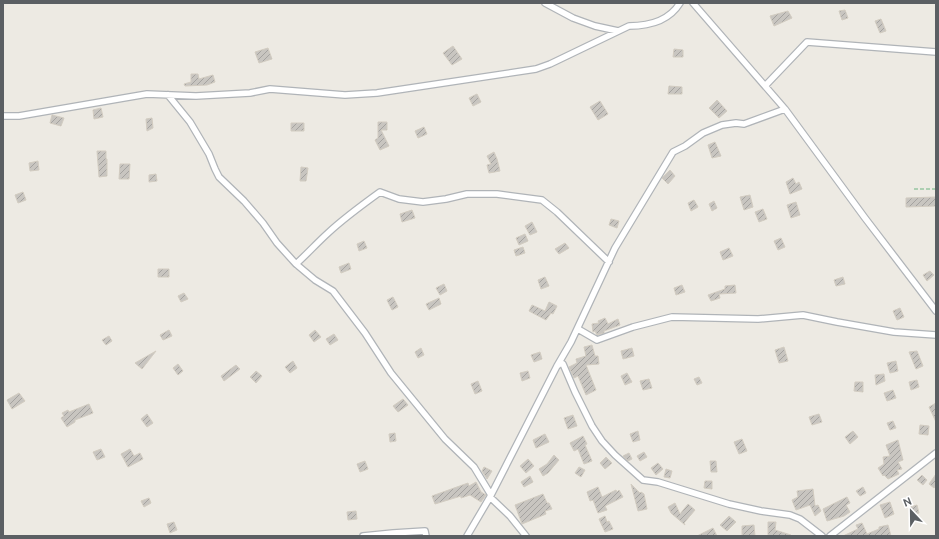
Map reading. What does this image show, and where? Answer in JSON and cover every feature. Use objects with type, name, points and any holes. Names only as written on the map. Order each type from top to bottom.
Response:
[{"type":"street","points":[[545,3],[573,18],[596,26],[618,31]]},
{"type":"street","points":[[3,116],[19,116],[147,94],[196,96],[250,93],[270,90],[345,95],[384,92],[536,69],[550,64],[629,26],[642,26],[660,21],[675,10],[680,3]]},
{"type":"street","points":[[693,3],[785,109],[936,311]]},
{"type":"street","points":[[765,86],[807,42],[936,52]]},
{"type":"street","points":[[168,95],[190,122],[209,154],[219,177],[244,201],[263,223],[277,243],[296,264],[315,280],[333,291],[365,333],[391,373],[445,440],[474,467],[491,496],[526,536]]},
{"type":"street","points":[[467,536],[491,496],[557,366],[578,329],[615,248],[673,152],[685,146],[703,133],[722,125],[736,123],[744,124],[785,109]]},
{"type":"street","points":[[296,264],[348,216],[380,192],[399,199],[423,202],[467,194],[497,194],[542,200],[609,262]]},
{"type":"street","points":[[578,329],[597,340],[633,327],[672,316],[758,319],[804,315],[894,332],[936,335]]},
{"type":"street","points":[[557,366],[559,364],[563,364],[592,426],[602,441],[643,480],[658,482],[729,504],[761,511],[790,515],[800,519],[822,536]]},
{"type":"street","points":[[830,536],[936,453]]},
{"type":"street","points":[[363,536],[425,531],[426,536]]},
{"type":"path","points":[[914,190],[936,189]]},
{"type":"building","points":[[845,10],[848,18],[842,20],[839,11]]},
{"type":"building","points":[[788,11],[792,18],[774,26],[770,16]]},
{"type":"building","points":[[881,19],[886,31],[880,33],[875,21]]},
{"type":"building","points":[[453,46],[462,59],[452,65],[443,53]]},
{"type":"building","points":[[268,48],[272,59],[259,63],[255,52]]},
{"type":"building","points":[[674,49],[683,50],[683,57],[673,57]]},
{"type":"building","points":[[191,74],[198,74],[199,79],[213,75],[215,82],[207,85],[185,86],[184,84],[191,82]]},
{"type":"building","points":[[669,86],[682,87],[682,94],[668,94]]},
{"type":"building","points":[[477,94],[481,102],[473,106],[469,98]]},
{"type":"building","points":[[717,100],[727,111],[719,118],[709,108]]},
{"type":"building","points":[[600,101],[608,114],[598,120],[590,107]]},
{"type":"building","points":[[101,108],[103,117],[94,119],[93,110]]},
{"type":"building","points":[[52,115],[64,118],[61,126],[50,123]]},
{"type":"building","points":[[152,118],[153,128],[147,131],[146,119]]},
{"type":"building","points":[[378,122],[387,122],[387,130],[381,130],[389,146],[380,150],[375,140],[378,138]]},
{"type":"building","points":[[291,123],[304,123],[304,131],[291,131]]},
{"type":"building","points":[[424,127],[427,134],[418,138],[415,131]]},
{"type":"building","points":[[715,142],[721,156],[712,158],[708,145]]},
{"type":"building","points":[[97,151],[106,151],[107,176],[99,177]]},
{"type":"building","points":[[494,152],[500,171],[489,173],[487,165],[491,164],[487,156]]},
{"type":"building","points":[[38,161],[39,170],[30,171],[29,163]]},
{"type":"building","points":[[120,164],[130,164],[129,179],[119,179]]},
{"type":"building","points":[[301,167],[308,168],[306,181],[300,181]]},
{"type":"building","points":[[670,170],[675,176],[668,184],[662,178]]},
{"type":"building","points":[[156,174],[157,181],[149,182],[149,175]]},
{"type":"building","points":[[793,178],[796,184],[799,182],[802,189],[790,194],[786,182]]},
{"type":"building","points":[[23,192],[26,200],[18,203],[15,195]]},
{"type":"building","points":[[750,195],[753,207],[744,210],[740,197]]},
{"type":"building","points":[[936,197],[936,206],[906,207],[906,198]]},
{"type":"building","points":[[694,200],[698,207],[691,211],[688,203]]},
{"type":"building","points":[[714,201],[717,208],[712,211],[709,204]]},
{"type":"building","points":[[796,202],[800,215],[791,218],[787,205]]},
{"type":"building","points":[[763,209],[767,219],[759,222],[755,212]]},
{"type":"building","points":[[412,210],[415,218],[402,222],[400,214]]},
{"type":"building","points":[[611,219],[619,221],[617,228],[609,225]]},
{"type":"building","points":[[532,222],[537,232],[530,235],[525,226]]},
{"type":"building","points":[[525,234],[528,241],[519,245],[516,238]]},
{"type":"building","points":[[781,238],[785,247],[778,250],[774,241]]},
{"type":"building","points":[[364,241],[367,248],[359,251],[357,244]]},
{"type":"building","points":[[565,243],[569,248],[559,254],[555,249]]},
{"type":"building","points":[[523,247],[525,253],[516,256],[514,250]]},
{"type":"building","points":[[729,248],[733,256],[723,260],[720,252]]},
{"type":"building","points":[[349,263],[351,269],[341,273],[339,267]]},
{"type":"building","points":[[158,269],[169,269],[169,277],[158,277]]},
{"type":"building","points":[[930,271],[934,275],[927,281],[923,275]]},
{"type":"building","points":[[545,277],[549,286],[541,289],[538,280]]},
{"type":"building","points":[[843,277],[845,284],[836,286],[834,280]]},
{"type":"building","points":[[444,284],[447,291],[440,295],[436,288]]},
{"type":"building","points":[[682,285],[685,292],[676,295],[674,288]]},
{"type":"building","points":[[735,285],[736,293],[719,294],[720,298],[711,301],[708,295],[725,289],[725,286]]},
{"type":"building","points":[[184,293],[188,299],[181,302],[178,296]]},
{"type":"building","points":[[393,297],[398,307],[392,310],[387,300]]},
{"type":"building","points":[[439,298],[441,304],[429,310],[426,304]]},
{"type":"building","points":[[549,302],[557,306],[553,314],[551,313],[546,320],[529,311],[532,305],[545,311]]},
{"type":"building","points":[[900,308],[904,317],[897,320],[893,311]]},
{"type":"building","points":[[605,318],[608,324],[618,319],[620,325],[597,335],[595,331],[593,332],[592,324],[599,323],[598,321]]},
{"type":"building","points":[[169,330],[172,336],[163,340],[160,335]]},
{"type":"building","points":[[315,330],[321,337],[314,342],[309,335]]},
{"type":"building","points":[[334,334],[338,340],[330,345],[326,339]]},
{"type":"building","points":[[109,336],[112,341],[106,345],[102,340]]},
{"type":"building","points":[[592,345],[595,356],[598,356],[599,364],[586,365],[596,390],[586,395],[578,376],[574,378],[569,367],[577,363],[576,359],[586,356],[584,347]]},
{"type":"building","points":[[784,347],[788,361],[779,363],[775,350]]},
{"type":"building","points":[[421,348],[424,355],[418,358],[415,352]]},
{"type":"building","points":[[632,348],[634,356],[623,359],[621,351]]},
{"type":"building","points":[[156,351],[142,369],[135,363]]},
{"type":"building","points":[[917,351],[923,366],[916,369],[909,352]]},
{"type":"building","points":[[540,352],[542,359],[534,362],[531,355]]},
{"type":"building","points":[[293,361],[297,368],[290,373],[285,367]]},
{"type":"building","points":[[896,361],[898,371],[890,373],[887,363]]},
{"type":"building","points":[[178,364],[183,371],[178,375],[173,368]]},
{"type":"building","points":[[236,365],[240,369],[224,381],[221,376]]},
{"type":"building","points":[[256,371],[262,376],[256,383],[250,377]]},
{"type":"building","points":[[528,371],[530,378],[522,381],[520,373]]},
{"type":"building","points":[[627,373],[632,382],[625,385],[621,376]]},
{"type":"building","points":[[884,374],[885,381],[876,385],[875,375]]},
{"type":"building","points":[[699,377],[702,383],[697,385],[694,379]]},
{"type":"building","points":[[649,379],[652,388],[643,390],[640,381]]},
{"type":"building","points":[[917,380],[919,387],[911,390],[909,382]]},
{"type":"building","points":[[478,381],[482,391],[475,394],[471,384]]},
{"type":"building","points":[[855,382],[863,382],[863,392],[854,391]]},
{"type":"building","points":[[893,390],[896,398],[887,401],[884,393]]},
{"type":"building","points":[[19,393],[25,401],[12,409],[7,400]]},
{"type":"building","points":[[403,399],[408,405],[398,412],[393,406]]},
{"type":"building","points":[[936,403],[936,422],[929,407]]},
{"type":"building","points":[[89,404],[93,413],[75,420],[75,422],[67,427],[61,418],[64,416],[62,413],[68,410],[69,412]]},
{"type":"building","points":[[147,414],[153,423],[147,427],[141,419]]},
{"type":"building","points":[[819,414],[822,422],[812,425],[809,417]]},
{"type":"building","points":[[573,415],[577,426],[568,429],[564,418]]},
{"type":"building","points":[[893,421],[896,428],[890,430],[887,423]]},
{"type":"building","points":[[920,425],[929,426],[928,435],[919,434]]},
{"type":"building","points":[[638,431],[640,440],[633,442],[630,434]]},
{"type":"building","points":[[853,431],[858,437],[850,444],[845,437]]},
{"type":"building","points":[[395,433],[396,441],[390,442],[389,434]]},
{"type":"building","points":[[545,434],[549,442],[536,448],[533,440]]},
{"type":"building","points":[[583,436],[592,461],[584,464],[578,449],[574,451],[570,443]]},
{"type":"building","points":[[742,439],[747,451],[739,454],[734,442]]},
{"type":"building","points":[[898,440],[903,460],[898,462],[902,469],[897,470],[899,474],[888,479],[884,475],[883,476],[878,468],[884,464],[883,457],[890,456],[886,445]]},
{"type":"building","points":[[101,449],[105,457],[97,460],[93,452]]},
{"type":"building","points":[[130,449],[134,456],[140,453],[143,459],[128,467],[121,454]]},
{"type":"building","points":[[644,452],[647,457],[640,461],[637,456]]},
{"type":"building","points":[[629,453],[632,459],[628,461],[623,456]]},
{"type":"building","points":[[554,455],[559,460],[548,473],[543,476],[539,469],[547,464]]},
{"type":"building","points":[[606,457],[612,463],[605,469],[600,463]]},
{"type":"building","points":[[528,459],[534,466],[526,473],[520,466]]},
{"type":"building","points":[[365,461],[368,469],[360,472],[357,464]]},
{"type":"building","points":[[710,461],[716,461],[717,472],[711,472]]},
{"type":"building","points":[[658,463],[663,469],[656,475],[651,468]]},
{"type":"building","points":[[484,467],[492,471],[487,479],[482,471]]},
{"type":"building","points":[[579,467],[585,470],[581,477],[575,473]]},
{"type":"building","points":[[666,469],[672,471],[670,478],[664,477]]},
{"type":"building","points":[[936,474],[936,485],[934,488],[929,484]]},
{"type":"building","points":[[922,475],[927,480],[923,485],[917,480]]},
{"type":"building","points":[[530,476],[533,482],[524,487],[521,482]]},
{"type":"building","points":[[705,481],[712,481],[712,489],[704,488]]},
{"type":"building","points":[[476,482],[481,492],[486,495],[481,502],[470,495],[461,498],[461,496],[435,504],[432,496],[468,483],[469,486]]},
{"type":"building","points":[[631,484],[640,493],[641,492],[644,494],[647,509],[638,511]]},
{"type":"building","points":[[598,487],[602,497],[619,490],[623,497],[605,506],[607,510],[598,513],[593,500],[590,501],[587,492]]},
{"type":"building","points":[[863,487],[866,493],[860,496],[856,491]]},
{"type":"building","points":[[813,489],[815,506],[818,505],[821,511],[815,516],[810,505],[796,510],[792,500],[798,497],[797,491]]},
{"type":"building","points":[[543,494],[547,503],[549,503],[552,509],[545,511],[546,514],[522,524],[515,505]]},
{"type":"building","points":[[847,497],[850,503],[846,505],[850,512],[844,516],[827,521],[823,509]]},
{"type":"building","points":[[149,498],[151,503],[144,507],[141,501]]},
{"type":"building","points":[[890,502],[894,514],[885,518],[880,505]]},
{"type":"building","points":[[675,503],[680,514],[688,504],[695,510],[684,523],[685,525],[671,513],[668,507]]},
{"type":"building","points":[[917,505],[919,513],[912,515],[910,507]]},
{"type":"building","points":[[356,511],[357,519],[348,520],[347,512]]},
{"type":"building","points":[[605,516],[607,522],[609,521],[613,529],[605,532],[599,519]]},
{"type":"building","points":[[729,516],[736,522],[727,531],[720,525]]},
{"type":"building","points":[[174,522],[177,530],[170,533],[167,524]]},
{"type":"building","points":[[768,522],[776,522],[775,530],[791,536],[768,536]]},
{"type":"building","points":[[862,523],[867,534],[879,529],[879,527],[888,525],[891,536],[843,536],[858,529],[856,525]]},
{"type":"building","points":[[754,525],[755,536],[742,535],[742,526]]},
{"type":"building","points":[[713,528],[717,536],[697,536]]}]
